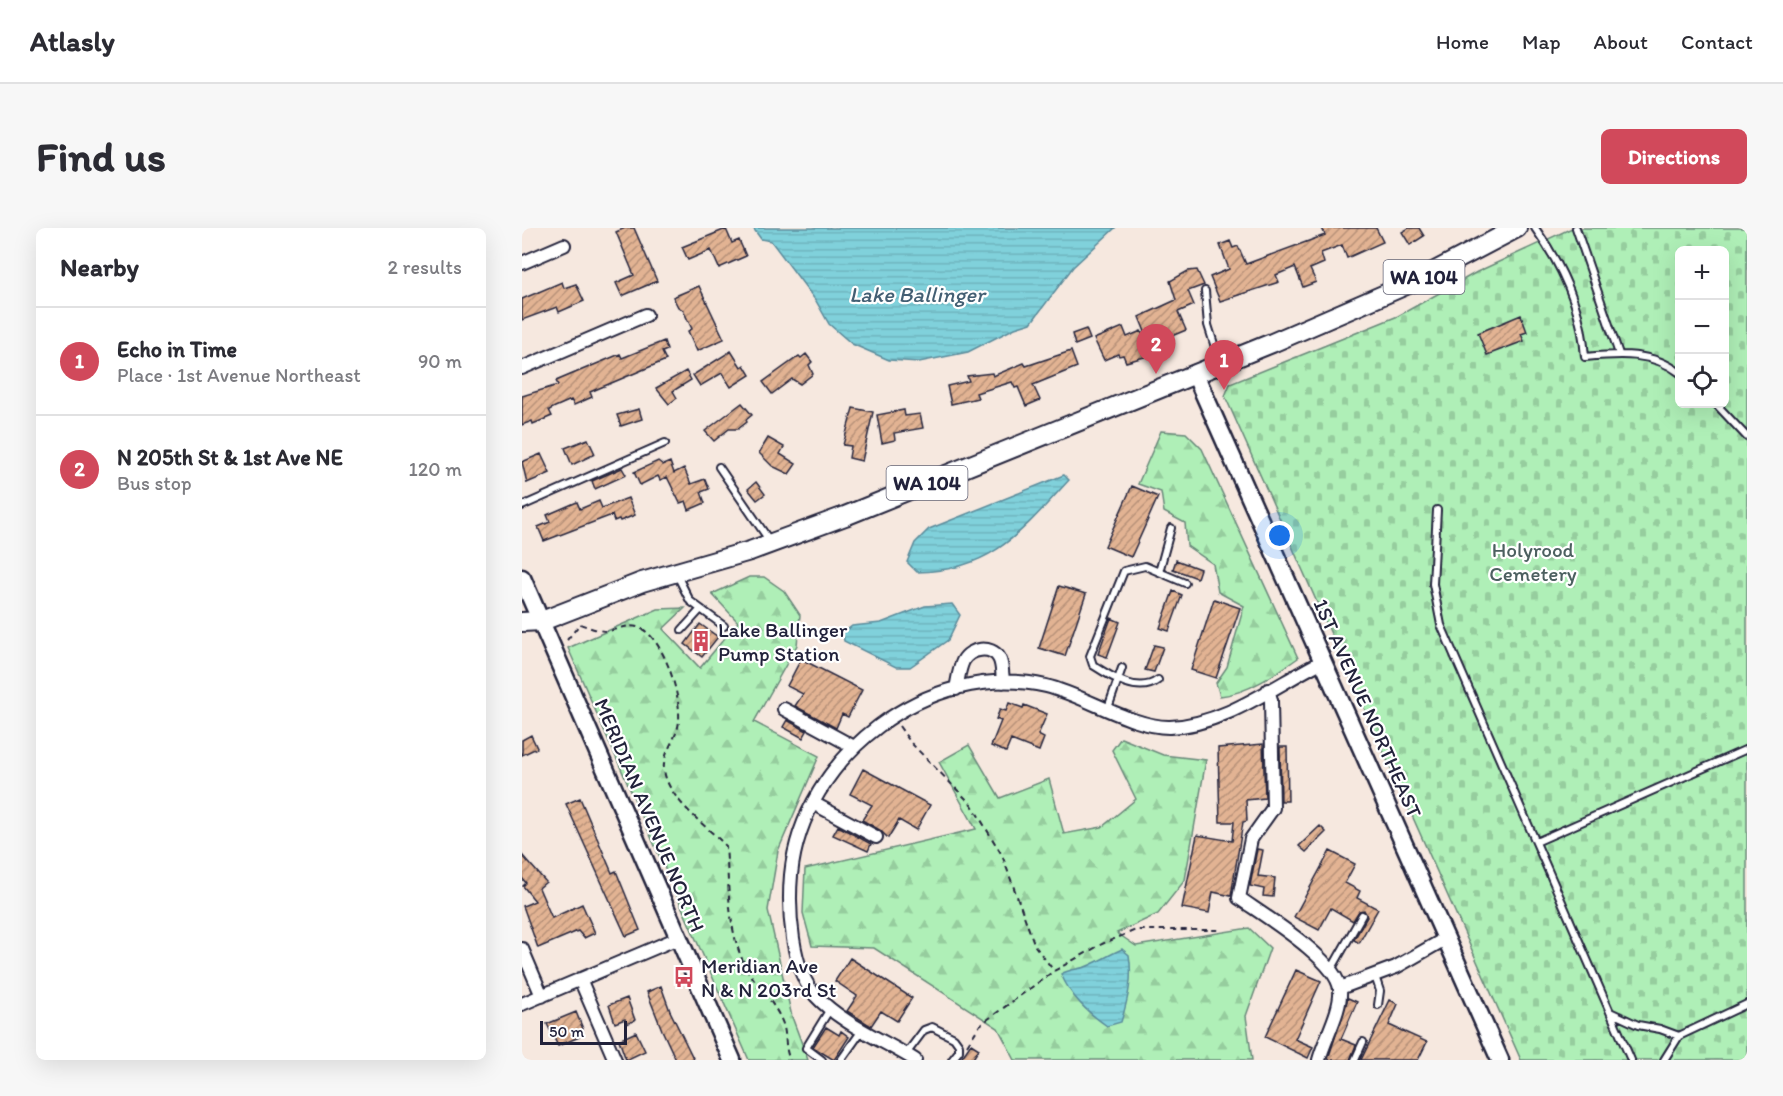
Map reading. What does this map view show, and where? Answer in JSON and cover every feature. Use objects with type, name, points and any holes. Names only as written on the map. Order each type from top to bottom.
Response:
[{"type":"main road","name":"WA 104","points":[[522,622],[542,621],[642,582],[771,543],[845,516],[1220,364],[1420,279],[1517,228]]},
{"type":"main road","name":"WA 104","points":[[522,638],[542,621]]},
{"type":"street","points":[[522,263],[564,245]]},
{"type":"street","points":[[522,368],[646,315]]},
{"type":"street","name":"1ST AVENUE NORTHEAST","points":[[1195,374],[1500,1060]]},
{"type":"street","name":"MERIDIAN AVENUE NORTH","points":[[522,578],[732,1060]]},
{"type":"street","points":[[956,689],[963,661],[969,654],[979,649],[991,651],[999,659],[1003,682]]},
{"type":"street","points":[[911,1057],[830,1009],[815,995],[807,982],[797,953],[790,916],[791,873],[795,849],[813,803],[833,770],[854,747],[893,716],[915,704],[956,689],[1003,682],[1044,686],[1143,722],[1166,727],[1185,726],[1217,717],[1323,661]]},
{"type":"street","points":[[1268,690],[1271,700],[1273,808],[1251,839],[1239,898],[1272,921],[1331,970],[1340,988],[1339,1003],[1319,1060]]},
{"type":"street","points":[[784,710],[854,747]]},
{"type":"street","points":[[813,803],[876,837]]},
{"type":"street","points":[[522,1004],[678,938]]},
{"type":"street","points":[[1340,988],[1375,976],[1445,939]]},
{"type":"street","points":[[522,949],[542,996]]},
{"type":"street","points":[[580,980],[615,1060]]},
{"type":"lane","points":[[1535,228],[1558,260],[1566,280],[1583,330],[1585,357],[1627,353],[1668,364],[1675,370]]},
{"type":"lane","points":[[1576,228],[1619,354]]},
{"type":"lane","points":[[1205,291],[1208,325],[1220,364]]},
{"type":"lane","points":[[1720,408],[1747,437]]},
{"type":"lane","points":[[522,506],[665,443]]},
{"type":"lane","points":[[719,467],[771,543]]},
{"type":"lane","points":[[1437,510],[1433,584],[1441,624],[1631,1060]]},
{"type":"lane","points":[[1159,572],[1171,528]]},
{"type":"lane","points":[[1158,680],[1148,685],[1117,681],[1093,665],[1090,656],[1119,577],[1133,567],[1145,566],[1185,582]]},
{"type":"lane","points":[[676,573],[690,601],[724,627]]},
{"type":"lane","points":[[682,630],[700,609]]},
{"type":"lane","points":[[1108,708],[1122,668]]},
{"type":"lane","points":[[1536,842],[1747,749]]},
{"type":"lane","points":[[1331,970],[1362,915]]},
{"type":"lane","points":[[1375,976],[1380,991],[1378,1005]]},
{"type":"lane","points":[[1664,1060],[1678,1036],[1747,1004]]},
{"type":"lane","points":[[822,1060],[806,1048],[830,1009]]},
{"type":"lane","points":[[1610,1011],[1638,1025],[1660,1029],[1678,1036]]},
{"type":"lane","points":[[911,1057],[924,1030],[932,1027],[957,1041],[959,1051],[952,1060]]},
{"type":"lane","points":[[841,1060],[863,1029]]},
{"type":"lane","points":[[1355,1060],[1363,1042]]},
{"type":"path","points":[[567,640],[580,624],[607,631],[633,625],[645,630],[655,642],[676,685],[681,708],[678,729],[670,746],[664,769],[680,804],[726,846],[736,941],[745,965],[769,998],[784,1026],[784,1046],[790,1060]]},
{"type":"path","points":[[893,716],[911,743],[972,805],[1002,855],[1035,946],[1054,971]]},
{"type":"path","points":[[962,1051],[980,1025],[1054,971],[1102,944],[1136,930],[1220,930]]},
{"type":"green space","name":"Holyrood Cemetery","points":[[1572,228],[1747,228],[1747,1060],[1521,1060],[1225,396],[1230,384],[1398,316],[1477,272]]},
{"type":"green space","points":[[1161,431],[1186,433],[1202,449],[1298,658],[1261,682],[1241,691],[1220,696],[1216,683],[1227,667],[1244,606],[1218,592],[1213,564],[1187,546],[1185,523],[1164,512],[1161,492],[1138,484]]},
{"type":"green space","points":[[749,577],[764,577],[784,591],[800,615],[797,645],[754,722],[819,756],[778,851],[768,910],[792,1017],[808,1060],[749,1060],[568,648],[658,609],[685,608],[663,629],[700,668],[738,622],[712,594]]},
{"type":"green space","points":[[1121,738],[1163,755],[1206,760],[1185,880],[1158,914],[1117,933],[1136,946],[1249,928],[1270,948],[1246,1016],[1252,1060],[1015,1060],[998,1028],[874,948],[812,946],[803,913],[805,869],[976,829],[939,762],[969,745],[1000,798],[1049,779],[1064,834],[1102,827],[1136,799],[1112,750]]},
{"type":"water","name":"Lake Ballinger","points":[[753,228],[1115,228],[1073,267],[1031,323],[1015,328],[968,352],[919,362],[889,360],[852,344],[829,324],[816,301],[771,241],[761,239]]},
{"type":"water","points":[[1064,475],[1069,480],[1036,516],[1004,545],[986,556],[943,570],[917,572],[907,562],[915,543],[929,529]]},
{"type":"water","points":[[952,604],[960,615],[948,640],[910,667],[896,667],[844,641],[843,633],[852,626],[881,623],[925,606]]},
{"type":"water","points":[[1122,949],[1129,955],[1128,997],[1121,1022],[1107,1026],[1080,1003],[1061,974],[1087,967]]},
{"type":"building","points":[[625,228],[634,228],[657,281],[622,296],[616,283],[634,275],[616,232]]},
{"type":"building","points":[[1322,228],[1376,228],[1383,242],[1347,258],[1342,245],[1321,253],[1324,263],[1310,269],[1316,282],[1303,287],[1295,267],[1276,275],[1279,282],[1220,301],[1210,277],[1229,269],[1220,245],[1230,241],[1233,248],[1238,246],[1246,264],[1325,235]]},
{"type":"building","points":[[1409,228],[1419,228],[1424,236],[1410,245],[1402,232]]},
{"type":"building","points":[[726,229],[732,243],[739,240],[746,256],[719,268],[711,250],[688,260],[682,247]]},
{"type":"building","points":[[1197,270],[1204,285],[1188,291],[1194,305],[1178,312],[1186,330],[1167,338],[1163,327],[1146,334],[1139,317],[1176,300],[1170,281],[1188,271]]},
{"type":"building","points":[[562,282],[564,288],[576,284],[584,301],[559,312],[557,307],[522,320],[522,299]]},
{"type":"building","points":[[699,286],[724,339],[697,351],[688,331],[692,329],[683,310],[678,307],[673,297]]},
{"type":"building","points":[[1521,315],[1527,332],[1521,334],[1524,341],[1487,355],[1478,333]]},
{"type":"building","points":[[1123,327],[1127,337],[1141,331],[1149,349],[1146,351],[1148,356],[1126,362],[1123,355],[1118,354],[1104,360],[1094,339]]},
{"type":"building","points":[[1086,329],[1090,339],[1075,345],[1072,334]]},
{"type":"building","points":[[664,341],[667,350],[662,352],[666,360],[590,392],[592,397],[574,405],[571,400],[555,407],[549,410],[552,416],[533,424],[532,421],[522,425],[522,396],[558,385],[556,381],[620,354],[622,358]]},
{"type":"building","points":[[731,351],[741,367],[744,365],[750,375],[731,387],[722,373],[700,386],[693,375]]},
{"type":"building","points":[[1071,351],[1077,367],[1033,385],[1040,400],[1026,406],[1018,387],[1015,388],[1012,382],[976,393],[978,398],[951,404],[947,386],[969,381],[967,376],[992,373],[993,376],[1024,363],[1026,366]]},
{"type":"building","points":[[806,354],[812,362],[809,365],[813,374],[800,384],[792,379],[772,394],[763,382],[799,356],[801,358]]},
{"type":"building","points":[[686,371],[691,380],[673,391],[677,398],[669,404],[656,388]]},
{"type":"building","points":[[742,403],[752,415],[746,420],[747,422],[738,429],[729,429],[714,441],[705,431]]},
{"type":"building","points":[[853,408],[873,412],[862,461],[849,458],[851,446],[843,445]]},
{"type":"building","points":[[639,409],[642,419],[621,426],[617,415]]},
{"type":"building","points":[[904,410],[905,416],[920,414],[923,428],[894,433],[895,440],[882,443],[877,415]]},
{"type":"building","points":[[768,438],[784,447],[780,454],[796,464],[789,474],[772,466],[759,453]]},
{"type":"building","points":[[588,439],[595,454],[572,465],[565,448]]},
{"type":"building","points":[[541,454],[550,473],[527,483],[522,462]]},
{"type":"building","points":[[658,461],[663,465],[670,462],[674,473],[684,468],[691,484],[705,479],[709,489],[701,492],[705,503],[689,510],[686,501],[680,503],[667,477],[660,480],[658,476],[640,485],[634,472]]},
{"type":"building","points":[[622,468],[626,475],[595,489],[592,481]]},
{"type":"building","points":[[756,482],[765,494],[757,500],[748,489]]},
{"type":"building","points":[[1132,486],[1158,497],[1131,557],[1105,546]]},
{"type":"building","points":[[628,498],[635,515],[620,521],[619,519],[614,521],[612,515],[544,541],[538,527],[550,522],[547,515],[577,502],[580,509],[599,501],[602,508]]},
{"type":"building","points":[[1176,560],[1200,569],[1197,578],[1173,569]]},
{"type":"building","points":[[1059,586],[1086,594],[1065,656],[1039,648]]},
{"type":"building","points":[[1173,591],[1182,595],[1169,631],[1160,628]]},
{"type":"building","points":[[1214,599],[1240,608],[1216,678],[1191,670]]},
{"type":"building","points":[[1111,618],[1120,622],[1107,657],[1098,654]]},
{"type":"building","name":"Lake Ballinger Pump Station","points":[[700,624],[718,637],[702,657],[685,644]]},
{"type":"building","points":[[1154,645],[1163,647],[1154,672],[1145,670]]},
{"type":"building","points":[[801,659],[862,690],[848,717],[842,714],[836,728],[795,706],[803,694],[787,686]]},
{"type":"building","points":[[1009,703],[1023,708],[1024,705],[1047,714],[1038,735],[1044,738],[1039,751],[1011,740],[1006,752],[991,746],[1001,721],[996,719],[1000,709],[1006,711]]},
{"type":"building","points":[[787,720],[807,731],[803,738],[783,727]]},
{"type":"building","points":[[531,735],[537,748],[522,755],[522,740]]},
{"type":"building","points":[[1263,744],[1265,798],[1246,800],[1247,821],[1243,822],[1231,896],[1213,892],[1209,913],[1182,908],[1197,835],[1232,841],[1234,822],[1220,822],[1218,748]]},
{"type":"building","points":[[1280,747],[1287,747],[1288,801],[1281,801]]},
{"type":"building","points":[[863,769],[930,805],[916,830],[899,820],[888,838],[880,830],[862,820],[872,805],[850,794]]},
{"type":"building","points":[[580,798],[612,873],[616,871],[640,930],[626,936],[566,804]]},
{"type":"building","points":[[838,826],[871,844],[868,851],[833,835]]},
{"type":"building","points":[[1320,826],[1326,832],[1306,852],[1299,846]]},
{"type":"building","points":[[1257,849],[1263,850],[1258,876],[1275,878],[1273,897],[1263,896],[1264,889],[1250,886]]},
{"type":"building","points":[[1330,851],[1355,864],[1345,883],[1360,891],[1357,898],[1378,909],[1359,943],[1354,940],[1367,917],[1364,910],[1359,911],[1353,921],[1331,908],[1319,930],[1294,917]]},
{"type":"building","points":[[522,855],[546,882],[539,888],[552,918],[582,904],[595,933],[584,938],[578,931],[538,948],[523,906],[535,901],[523,886],[526,883],[522,878]]},
{"type":"building","points":[[850,958],[912,998],[897,1021],[881,1011],[871,1026],[847,1011],[857,996],[835,981]]},
{"type":"building","points":[[1296,970],[1321,981],[1295,1039],[1313,1047],[1308,1058],[1265,1037]]},
{"type":"building","points":[[661,986],[670,1011],[694,1060],[676,1060],[662,1030],[647,992]]},
{"type":"building","points":[[627,998],[635,1020],[627,1024],[625,1019],[615,1023],[609,1005]]},
{"type":"building","points":[[1348,998],[1357,1002],[1341,1039],[1356,1045],[1350,1060],[1330,1060],[1328,1059]]},
{"type":"building","points":[[1390,1000],[1398,1004],[1389,1025],[1427,1042],[1418,1060],[1361,1060]]},
{"type":"building","points":[[576,1012],[583,1029],[577,1032],[579,1037],[558,1046],[547,1024]]},
{"type":"building","points":[[826,1027],[839,1035],[841,1031],[849,1037],[834,1060],[813,1047]]},
{"type":"building","points":[[636,1032],[645,1051],[626,1060],[619,1040]]},
{"type":"building","points":[[971,1044],[979,1049],[972,1060],[960,1060]]},
{"type":"place","name":"N 205th St & 1st Ave NE","points":[[1156,374]]},
{"type":"place","name":"Echo in Time","points":[[1224,390]]},
{"type":"place","name":"Lake Ballinger Pump Station","points":[[701,641]]},
{"type":"place","name":"Meridian Ave N & N 203rd St","points":[[684,977]]}]
